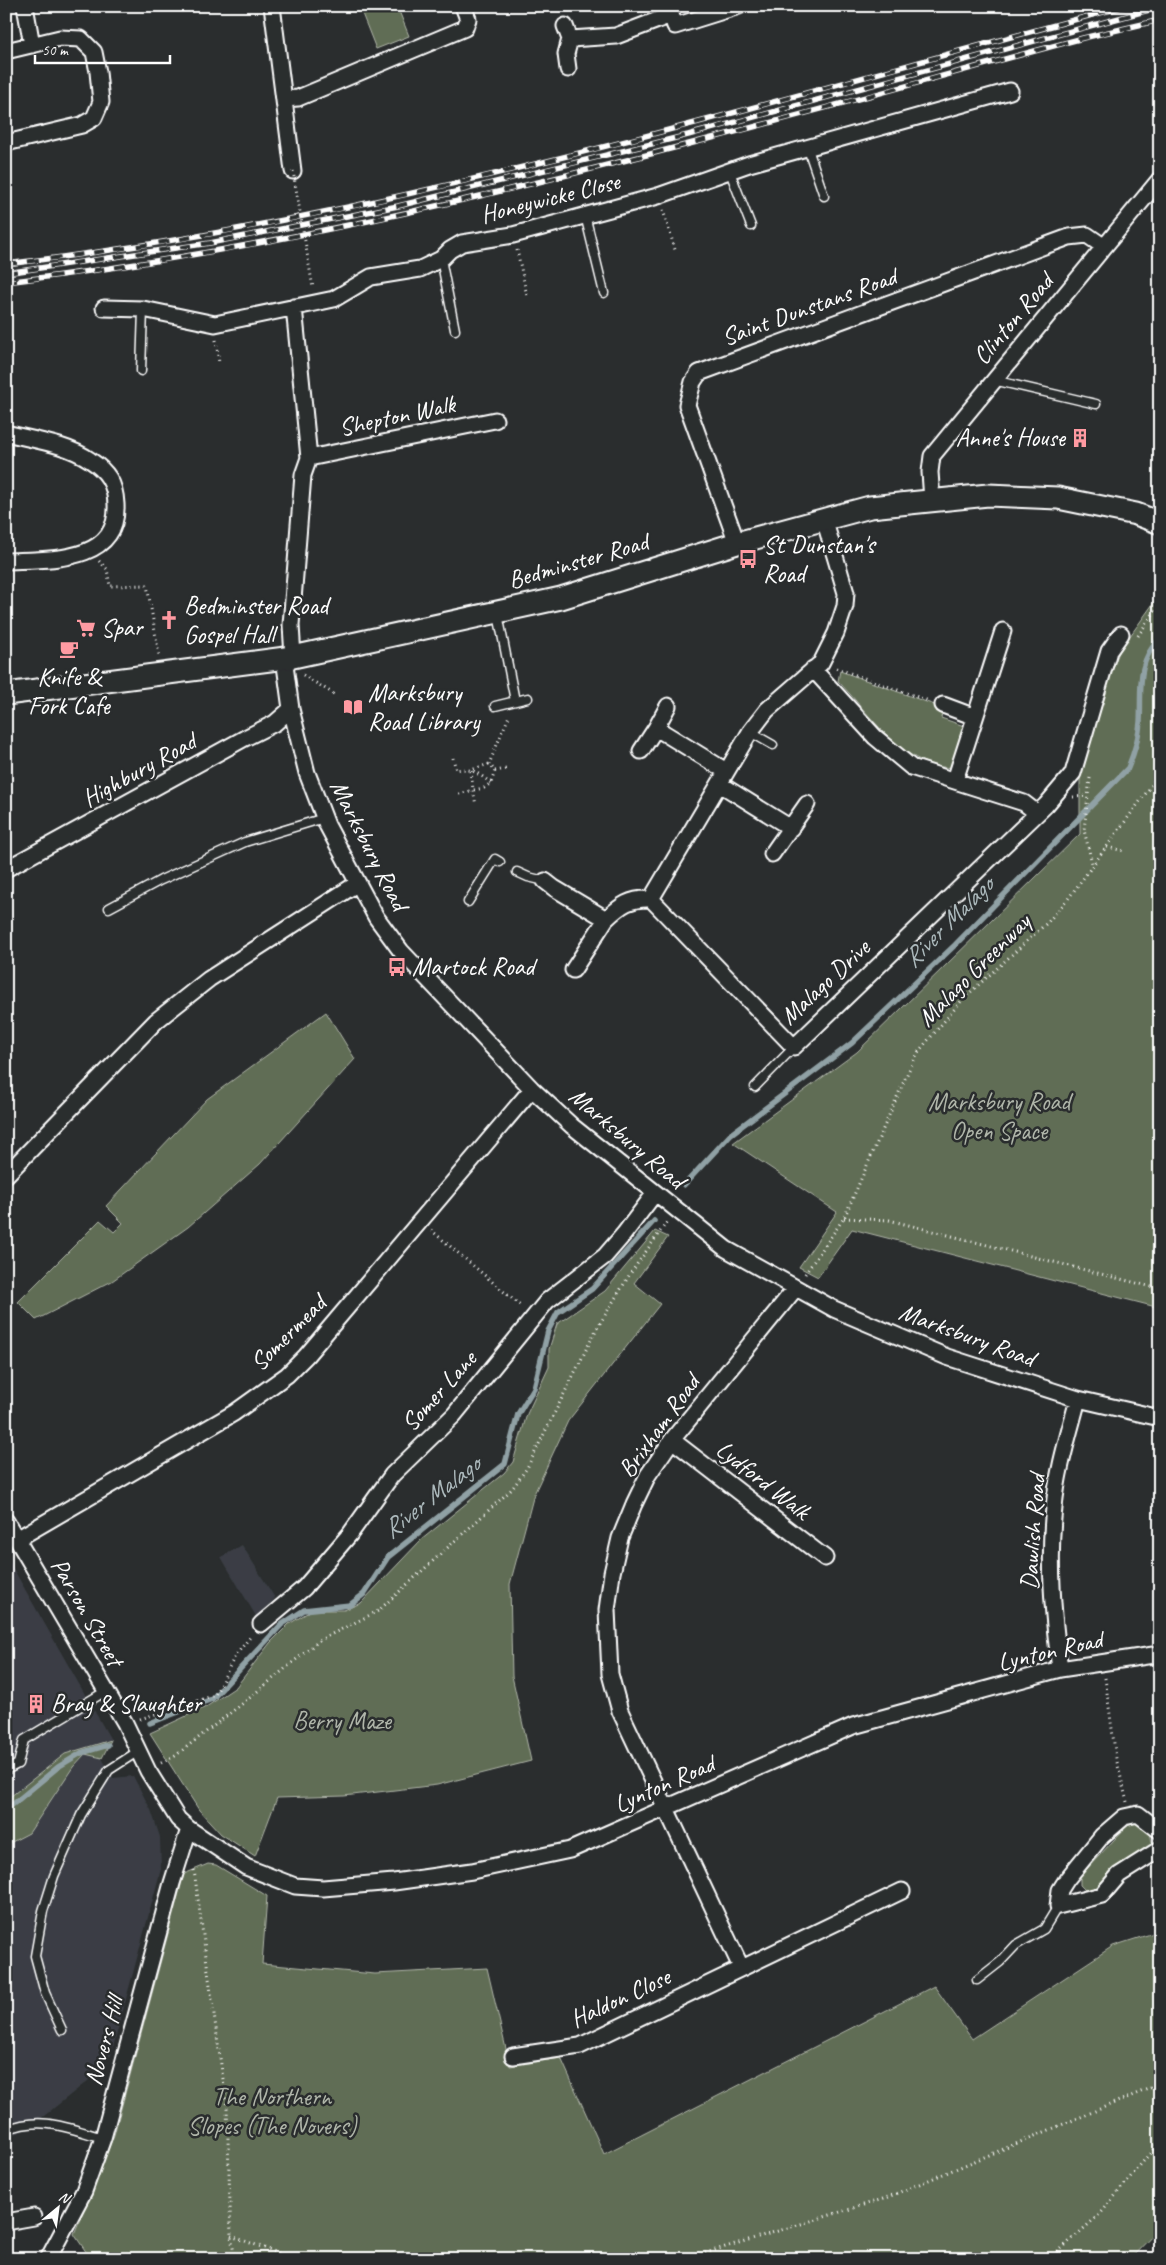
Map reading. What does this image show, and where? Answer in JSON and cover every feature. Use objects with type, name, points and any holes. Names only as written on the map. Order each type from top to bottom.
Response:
[{"type":"main road","name":"Bedminster Road","points":[[6,694],[163,673],[288,660],[561,598],[736,543],[870,507],[988,495],[1058,498],[1136,514],[1160,522]]},
{"type":"street","points":[[25,6],[32,45]]},
{"type":"street","points":[[272,6],[293,171]]},
{"type":"street","points":[[284,99],[298,98],[468,25],[468,19],[463,6]]},
{"type":"street","points":[[568,69],[566,54],[567,32],[616,36],[672,16],[739,6]]},
{"type":"street","points":[[6,52],[60,38],[81,40],[94,52],[98,72],[100,102],[94,118],[82,125],[6,143]]},
{"type":"street","name":"Honeywicke Close","points":[[104,308],[143,309],[215,324],[334,299],[371,277],[420,269],[441,259],[450,250],[462,244],[513,235],[658,196],[749,164],[1010,91]]},
{"type":"street","name":"Clinton Road","points":[[932,500],[930,472],[932,456],[1103,246],[1160,180]]},
{"type":"street","name":"Saint Dunstans Road","points":[[736,543],[688,405],[693,382],[699,374],[1069,237],[1087,235],[1103,246]]},
{"type":"street","name":"Shepton Walk","points":[[288,660],[303,475],[309,458],[294,307]]},
{"type":"street","name":"Shepton Walk","points":[[309,458],[495,420]]},
{"type":"street","points":[[6,433],[67,450],[89,459],[105,471],[113,482],[116,509],[114,524],[107,538],[90,551],[42,560],[6,561]]},
{"type":"street","points":[[573,970],[606,919],[624,903],[639,898],[651,899],[750,732],[767,710],[817,666],[836,634],[845,606],[846,593],[824,519]]},
{"type":"street","points":[[955,780],[974,716],[1003,631]]},
{"type":"street","name":"Malago Drive","points":[[651,899],[794,1047],[1037,813],[1073,773],[1109,651],[1121,634]]},
{"type":"street","name":"Marksbury Road","points":[[288,660],[291,709],[307,773],[324,818],[376,917],[401,951],[532,1089],[572,1126],[726,1249],[834,1309],[947,1357],[1078,1399],[1160,1418]]},
{"type":"street","points":[[817,666],[875,737],[911,767],[1024,803],[1037,813]]},
{"type":"street","points":[[943,705],[974,716]]},
{"type":"street","points":[[641,751],[668,706]]},
{"type":"street","name":"Highbury Road","points":[[6,869],[275,723],[291,709]]},
{"type":"street","points":[[656,728],[791,828]]},
{"type":"street","points":[[772,854],[807,804]]},
{"type":"street","points":[[545,881],[606,919]]},
{"type":"street","points":[[6,1175],[156,1021],[209,979],[358,883]]},
{"type":"street","name":"Somermead","points":[[15,1541],[234,1412],[287,1375],[306,1356],[532,1089]]},
{"type":"street","name":"Somer Lane","points":[[261,1624],[304,1588],[350,1534],[392,1475],[454,1415],[547,1301],[605,1256],[657,1195]]},
{"type":"street","name":"Brixham Road","points":[[665,1810],[620,1711],[610,1674],[607,1610],[620,1538],[648,1475],[672,1440],[795,1289]]},
{"type":"street","name":"Dawlish Road","points":[[1060,1669],[1052,1581],[1054,1507],[1062,1460],[1078,1399]]},
{"type":"street","name":"Lydford Walk","points":[[672,1440],[825,1558]]},
{"type":"street","name":"Parson Street","points":[[6,1521],[15,1541],[125,1723],[137,1752],[148,1771],[178,1819],[189,1829]]},
{"type":"street","name":"Lynton Road","points":[[189,1829],[246,1867],[269,1878],[295,1886],[323,1888],[394,1882],[522,1862],[570,1850],[853,1726],[1060,1669],[1160,1654]]},
{"type":"street","points":[[665,1810],[741,1967]]},
{"type":"street","points":[[1160,1830],[1138,1814],[1124,1817],[1102,1836],[1067,1879],[1060,1890],[1058,1906],[1102,1895],[1119,1875],[1160,1849]]},
{"type":"street","name":"Novers Hill","points":[[48,2259],[84,2191],[103,2138],[172,1883],[189,1829]]},
{"type":"street","name":"Haldon Close","points":[[513,2056],[580,2046],[902,1891]]},
{"type":"street","points":[[6,2222],[34,2217]]},
{"type":"lane","points":[[808,148],[824,196]]},
{"type":"lane","points":[[730,172],[751,226]]},
{"type":"lane","points":[[585,215],[604,293]]},
{"type":"lane","points":[[441,259],[456,330]]},
{"type":"lane","points":[[141,371],[143,309]]},
{"type":"lane","points":[[993,380],[1096,404]]},
{"type":"lane","points":[[498,612],[515,702]]},
{"type":"lane","points":[[495,706],[528,698]]},
{"type":"lane","points":[[750,732],[774,745]]},
{"type":"lane","points":[[109,908],[162,880],[245,842],[324,818]]},
{"type":"lane","points":[[468,902],[495,859],[500,862]]},
{"type":"lane","points":[[517,872],[528,878],[545,881]]},
{"type":"lane","points":[[755,1087],[794,1047]]},
{"type":"lane","points":[[6,1770],[18,1764],[24,1740],[106,1691]]},
{"type":"lane","points":[[62,2030],[45,1993],[35,1956],[43,1910],[54,1876],[82,1815],[109,1770],[137,1752]]},
{"type":"lane","points":[[977,1980],[1000,1962],[1016,1945],[1044,1929],[1058,1906]]},
{"type":"lane","points":[[6,2130],[23,2123],[39,2122],[103,2138]]},
{"type":"path","points":[[293,171],[313,288]]},
{"type":"path","points":[[658,196],[676,253]]},
{"type":"path","points":[[513,235],[527,296]]},
{"type":"path","points":[[215,324],[219,363]]},
{"type":"path","points":[[90,551],[107,569],[110,586],[147,585],[163,673]]},
{"type":"path","points":[[1137,636],[1160,603]]},
{"type":"path","points":[[288,660],[337,696]]},
{"type":"path","points":[[817,666],[943,705]]},
{"type":"path","points":[[471,770],[489,764],[515,702]]},
{"type":"path","points":[[453,758],[456,770],[466,768],[491,783]]},
{"type":"path","points":[[489,764],[495,771]]},
{"type":"path","points":[[495,771],[506,769]]},
{"type":"path","name":"Malago Greenway","points":[[795,1289],[844,1218],[919,1051],[963,999],[1048,922],[1068,899],[1152,785],[1160,769]]},
{"type":"path","points":[[471,770],[476,805]]},
{"type":"path","points":[[459,794],[484,788],[491,783],[495,771]]},
{"type":"path","points":[[1090,777],[1084,830],[1092,864]]},
{"type":"path","points":[[1107,847],[1124,852]]},
{"type":"path","points":[[148,1771],[182,1750],[320,1640],[378,1611],[512,1489],[527,1468],[610,1306],[675,1209]]},
{"type":"path","points":[[844,1218],[889,1220],[1160,1289]]},
{"type":"path","points":[[420,1221],[534,1317]]},
{"type":"path","points":[[125,1723],[216,1695],[235,1656],[261,1624]]},
{"type":"path","points":[[1102,1662],[1122,1785]]},
{"type":"path","points":[[193,1862],[227,2108],[231,2236],[235,2259]]},
{"type":"path","points":[[686,2259],[883,2199],[1160,2084]]},
{"type":"path","points":[[1050,2259],[1101,2213],[1160,2141]]},
{"type":"path","points":[[231,2236],[295,2259]]},
{"type":"shaded area","points":[[242,1545],[275,1598],[257,1618],[221,1557]]},
{"type":"shaded area","points":[[6,1556],[111,1740],[65,1754],[6,1800]]},
{"type":"shaded area","points":[[85,1754],[102,1758],[113,1778],[133,1776],[151,1810],[160,1837],[161,1869],[111,2055],[94,2076],[29,2128],[6,2138],[6,1845],[29,1833],[73,1767]]},
{"type":"green space","points":[[359,6],[397,6],[409,36],[376,49]]},
{"type":"green space","name":"Marksbury Road Open Space","points":[[1160,594],[1160,1308],[852,1229],[818,1277],[799,1267],[837,1212],[733,1143],[857,1052],[1080,834],[1080,777],[1103,701],[1107,681],[1120,650]]},
{"type":"green space","points":[[840,671],[943,708],[941,718],[964,726],[952,768],[929,764],[916,758],[891,739],[838,681]]},
{"type":"green space","points":[[326,1012],[355,1059],[260,1164],[188,1227],[112,1281],[36,1320],[18,1302],[100,1220],[114,1232],[123,1223],[106,1206],[207,1099]]},
{"type":"green space","name":"Berry Maze","points":[[655,1231],[668,1237],[634,1283],[660,1304],[568,1421],[534,1494],[510,1584],[512,1676],[531,1761],[437,1785],[344,1796],[277,1798],[255,1856],[221,1834],[199,1810],[150,1733],[206,1707],[236,1687],[270,1643],[289,1624],[312,1610],[344,1610],[361,1603],[421,1540],[504,1473],[513,1462],[527,1414],[549,1367],[549,1349],[557,1324],[605,1291]]},
{"type":"green space","points":[[111,1740],[102,1758],[85,1754],[73,1767],[29,1833],[6,1845],[6,1800],[65,1754]]},
{"type":"green space","points":[[1135,1823],[1142,1824],[1149,1829],[1152,1842],[1149,1849],[1118,1867],[1097,1889],[1085,1890],[1080,1885],[1080,1876],[1127,1826]]},
{"type":"green space","name":"The Northern Slopes (The Novers)","points":[[208,1864],[216,1865],[267,1896],[262,1964],[375,1974],[487,1968],[510,2066],[561,2058],[604,2154],[934,1986],[972,2039],[1113,1946],[1160,1931],[1160,2228],[1130,2259],[91,2259],[74,2234],[114,2135],[184,1874]]},
{"type":"waterway","name":"River Malago","points":[[684,1185],[731,1134],[852,1043],[955,945],[1128,768],[1139,734],[1143,668],[1152,648],[1160,638]]},
{"type":"waterway","name":"River Malago","points":[[150,1723],[212,1699],[281,1625],[304,1610],[350,1605],[364,1594],[388,1557],[505,1464],[518,1414],[534,1388],[548,1331],[558,1312],[592,1289],[654,1221]]},
{"type":"waterway","name":"River Malago","points":[[6,1810],[58,1767],[81,1753],[108,1745]]},
{"type":"railway","points":[[6,264],[149,244],[290,219],[431,189],[710,119],[1126,6]]},
{"type":"railway","points":[[6,273],[210,243],[398,206],[688,135],[1160,7]]},
{"type":"railway","points":[[6,282],[143,263],[279,239],[414,211],[549,180],[683,146],[1083,38],[1160,20]]},
{"type":"place","name":"Anne's House","points":[[1080,438]]},
{"type":"place","name":"St Dunstan's Road","points":[[748,559]]},
{"type":"place","name":"Bedminster Road Gospel Hall","points":[[169,620]]},
{"type":"place","name":"Spar","points":[[86,628]]},
{"type":"place","name":"Knife & Fork Cafe","points":[[69,649]]},
{"type":"place","name":"Marksbury Road Library","points":[[353,707]]},
{"type":"place","name":"Martock Road","points":[[397,967]]},
{"type":"place","name":"Bray & Slaughter","points":[[36,1704]]}]
